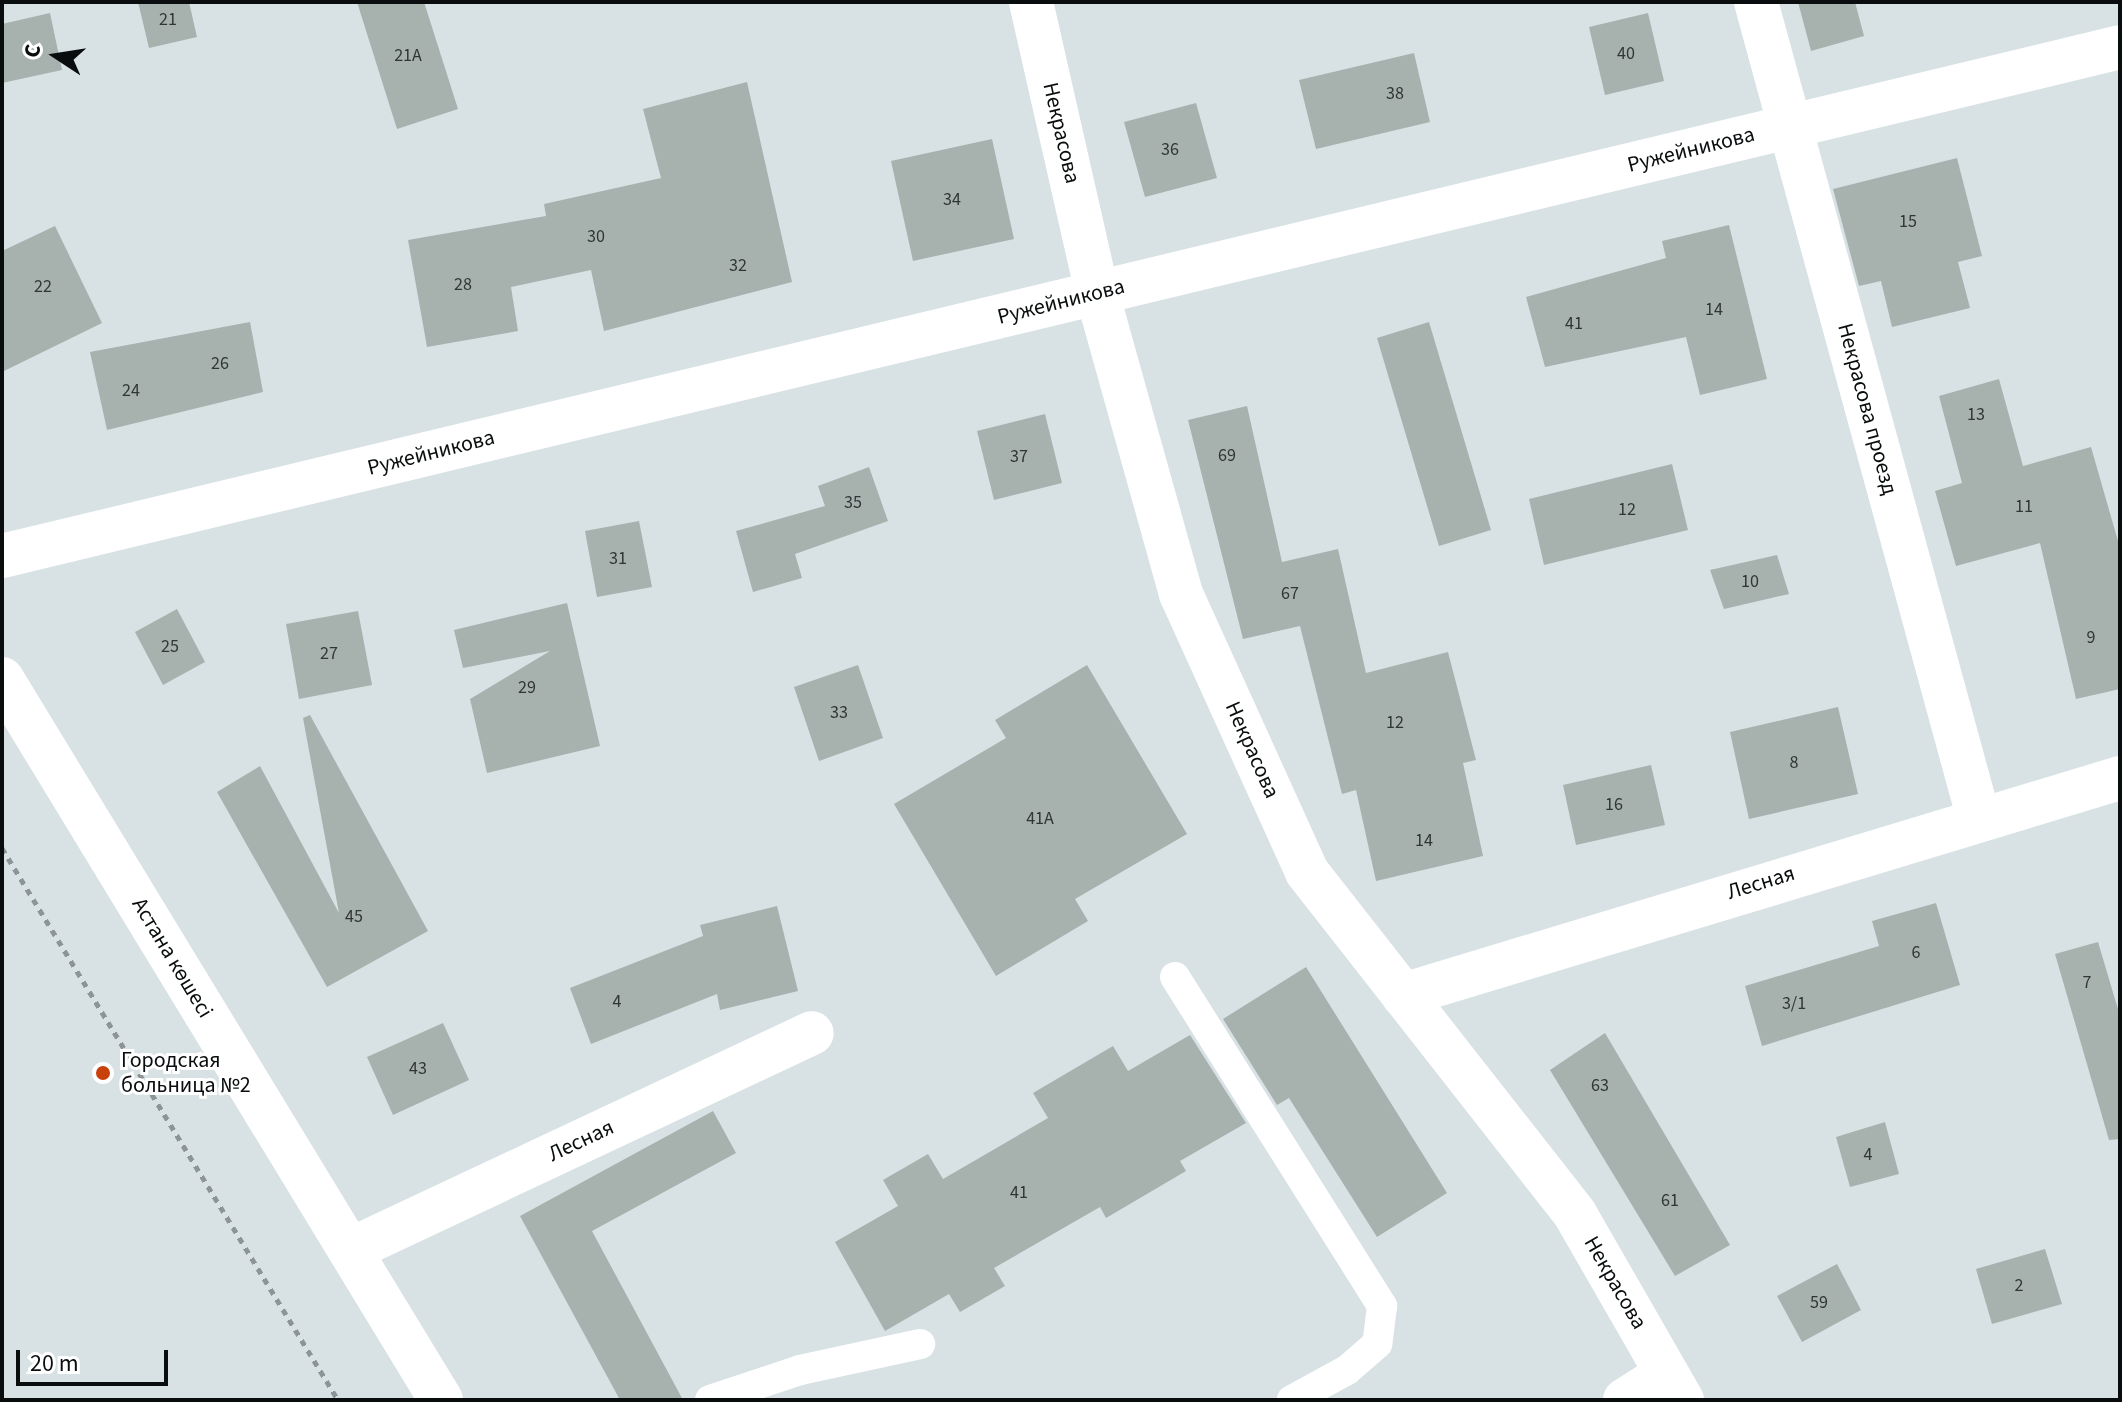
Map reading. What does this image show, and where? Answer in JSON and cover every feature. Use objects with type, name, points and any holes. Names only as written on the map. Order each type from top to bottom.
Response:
[{"type":"street","name":"Некрасова","points":[[1031,2],[1097,293],[1181,594],[1307,872],[1575,1214],[1674,1387]]},
{"type":"street","name":"Некрасова проезд","points":[[1756,2],[1978,816]]},
{"type":"street","name":"Ружейникова","points":[[2,556],[2120,47]]},
{"type":"street","name":"Астана көшесі","points":[[2,679],[441,1400]]},
{"type":"street","name":"Лесная","points":[[1403,995],[1978,816],[2120,778]]},
{"type":"street","name":"Лесная","points":[[350,1250],[812,1033]]},
{"type":"street","points":[[1625,1400],[1674,1387]]},
{"type":"lane","points":[[1175,977],[1382,1306],[1377,1344],[1347,1370],[1292,1400]]},
{"type":"lane","points":[[710,1400],[800,1370],[920,1344]]},
{"type":"path","points":[[2,848],[338,1400]]},
{"type":"building","points":[[138,2],[189,2],[197,37],[149,48]]},
{"type":"building","points":[[357,2],[424,2],[458,109],[397,129]]},
{"type":"building","points":[[1798,2],[1855,2],[1864,36],[1811,51]]},
{"type":"building","points":[[50,13],[62,70],[2,83],[2,24]]},
{"type":"building","points":[[1648,13],[1664,81],[1605,95],[1589,27]]},
{"type":"building","points":[[1414,53],[1430,122],[1316,149],[1299,80]]},
{"type":"building","points":[[747,82],[792,282],[604,331],[591,270],[511,287],[518,331],[427,347],[408,240],[546,216],[544,204],[661,178],[643,109]]},
{"type":"building","points":[[1196,103],[1217,178],[1145,197],[1124,122]]},
{"type":"building","points":[[992,139],[1014,239],[913,261],[891,161]]},
{"type":"building","points":[[1957,158],[1982,256],[1958,262],[1970,308],[1892,327],[1881,281],[1859,286],[1833,189]]},
{"type":"building","points":[[1729,225],[1767,379],[1700,395],[1686,337],[1545,367],[1526,297],[1666,258],[1662,241]]},
{"type":"building","points":[[55,226],[102,323],[2,372],[2,251]]},
{"type":"building","points":[[250,322],[263,392],[107,430],[90,352]]},
{"type":"building","points":[[1429,322],[1491,530],[1439,546],[1377,338]]},
{"type":"building","points":[[1999,379],[2023,466],[2091,447],[2120,548],[2120,689],[2076,699],[2040,543],[1956,566],[1935,491],[1962,483],[1939,396]]},
{"type":"building","points":[[1247,406],[1282,562],[1338,549],[1366,673],[1448,652],[1476,760],[1463,763],[1483,856],[1376,881],[1356,790],[1342,794],[1300,626],[1243,639],[1188,420]]},
{"type":"building","points":[[1045,414],[1062,483],[994,500],[977,431]]},
{"type":"building","points":[[1672,464],[1688,530],[1544,565],[1529,499]]},
{"type":"building","points":[[869,467],[888,521],[795,554],[802,578],[753,592],[736,531],[825,506],[818,486]]},
{"type":"building","points":[[639,521],[652,587],[597,597],[585,531]]},
{"type":"building","points":[[1777,555],[1789,594],[1724,609],[1710,570]]},
{"type":"building","points":[[567,603],[600,746],[487,773],[470,699],[550,651],[463,668],[454,630]]},
{"type":"building","points":[[177,609],[205,662],[163,685],[135,632]]},
{"type":"building","points":[[358,611],[372,685],[299,699],[286,624]]},
{"type":"building","points":[[858,665],[883,738],[819,761],[794,687]]},
{"type":"building","points":[[1087,665],[1187,834],[1075,899],[1088,921],[996,976],[894,804],[1006,738],[995,720]]},
{"type":"building","points":[[1838,707],[1858,794],[1749,819],[1730,732]]},
{"type":"building","points":[[310,715],[428,931],[327,987],[217,792],[260,766],[339,913],[303,718]]},
{"type":"building","points":[[1651,765],[1665,825],[1576,845],[1563,785]]},
{"type":"building","points":[[1936,903],[1960,985],[1762,1046],[1745,986],[1879,946],[1872,921]]},
{"type":"building","points":[[777,906],[798,991],[720,1010],[717,994],[591,1044],[570,988],[703,936],[700,925]]},
{"type":"building","points":[[2098,942],[2120,1016],[2120,1139],[2109,1140],[2055,954]]},
{"type":"building","points":[[1306,967],[1447,1193],[1377,1237],[1289,1098],[1277,1105],[1223,1019]]},
{"type":"building","points":[[443,1023],[469,1080],[393,1115],[367,1057]]},
{"type":"building","points":[[1605,1033],[1730,1245],[1675,1276],[1550,1070]]},
{"type":"building","points":[[1190,1035],[1246,1123],[1180,1161],[1186,1171],[1106,1218],[1100,1207],[994,1268],[1005,1286],[960,1312],[949,1294],[885,1331],[835,1242],[898,1206],[883,1180],[928,1154],[943,1179],[1048,1118],[1033,1093],[1113,1046],[1128,1071]]},
{"type":"building","points":[[713,1111],[736,1153],[592,1231],[683,1400],[620,1400],[520,1216]]},
{"type":"building","points":[[1885,1122],[1899,1174],[1850,1187],[1836,1137]]},
{"type":"building","points":[[2045,1249],[2062,1304],[1992,1324],[1976,1269]]},
{"type":"building","points":[[1837,1264],[1861,1310],[1802,1342],[1777,1296]]},
{"type":"place","name":"Городская больница №2","points":[[103,1073]]}]
